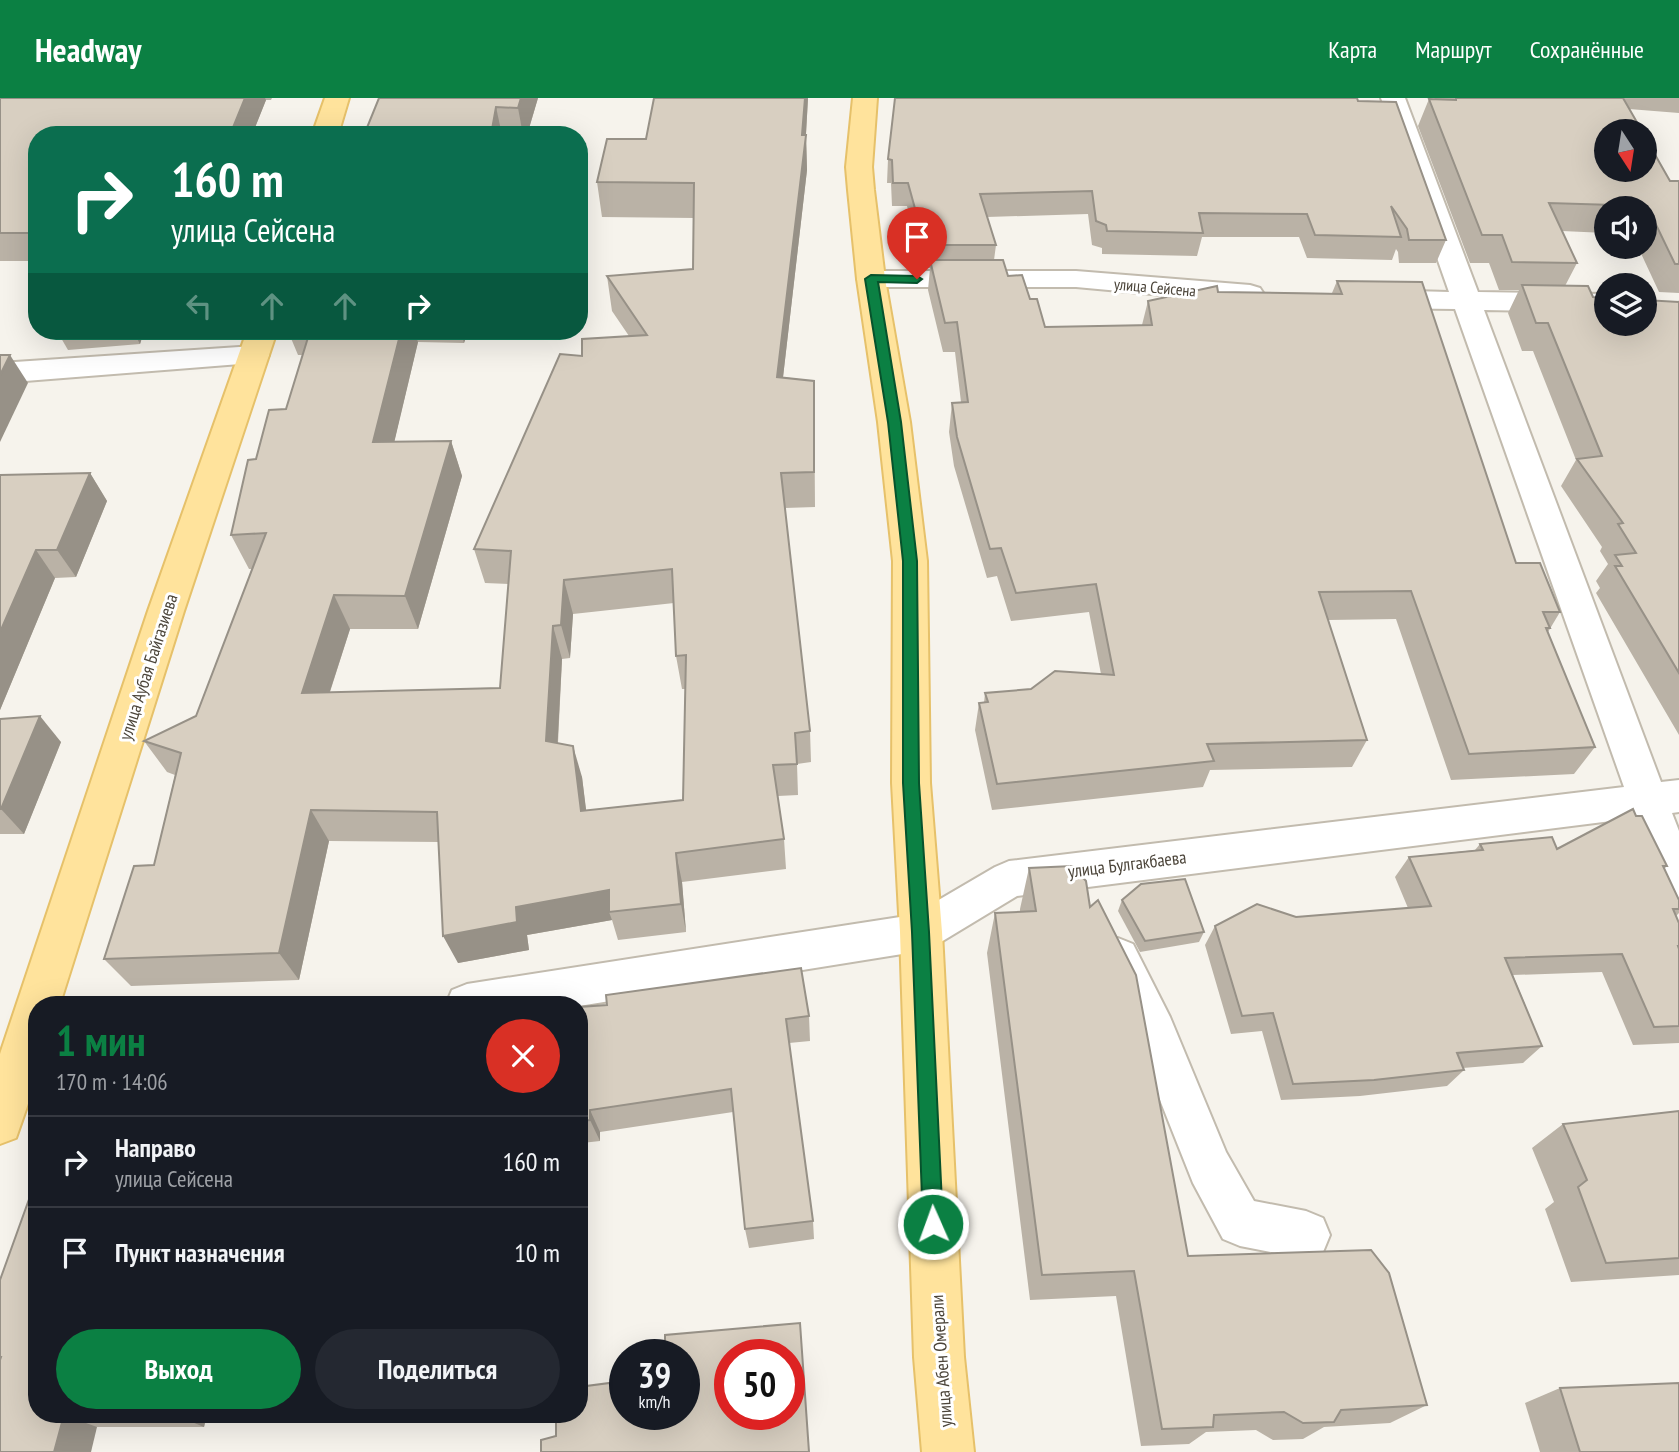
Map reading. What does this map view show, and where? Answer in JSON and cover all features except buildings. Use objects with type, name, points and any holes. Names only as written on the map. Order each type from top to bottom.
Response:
[{"type":"main road","points":[[328,126],[337,98]]},
{"type":"main road","name":"улица Абен Омерали","points":[[865,98],[859,167],[871,279],[894,422],[910,561],[911,783],[921,932],[939,1357],[948,1452]]},
{"type":"main road","name":"улица Аубая Байгазиева","points":[[40,996],[162,624],[258,343]]},
{"type":"main road","name":"улица Аубая Байгазиева","points":[[0,1122],[28,1032]]},
{"type":"street","points":[[1393,98],[1468,301],[1663,797],[1679,886]]},
{"type":"street","name":"улица Сейсена","points":[[871,279],[1076,279],[1271,295]]},
{"type":"street","points":[[1352,299],[1594,303]]},
{"type":"street","points":[[0,373],[258,343]]},
{"type":"street","name":"улица Булгакбаева","points":[[517,996],[921,932],[1009,878],[1663,797]]},
{"type":"street","points":[[1060,872],[1096,917],[1155,1031],[1209,1167],[1240,1222],[1306,1235]]},
{"type":"route","points":[[917,279],[871,279],[894,422],[910,561],[911,783],[921,932],[933,1224]]}]
